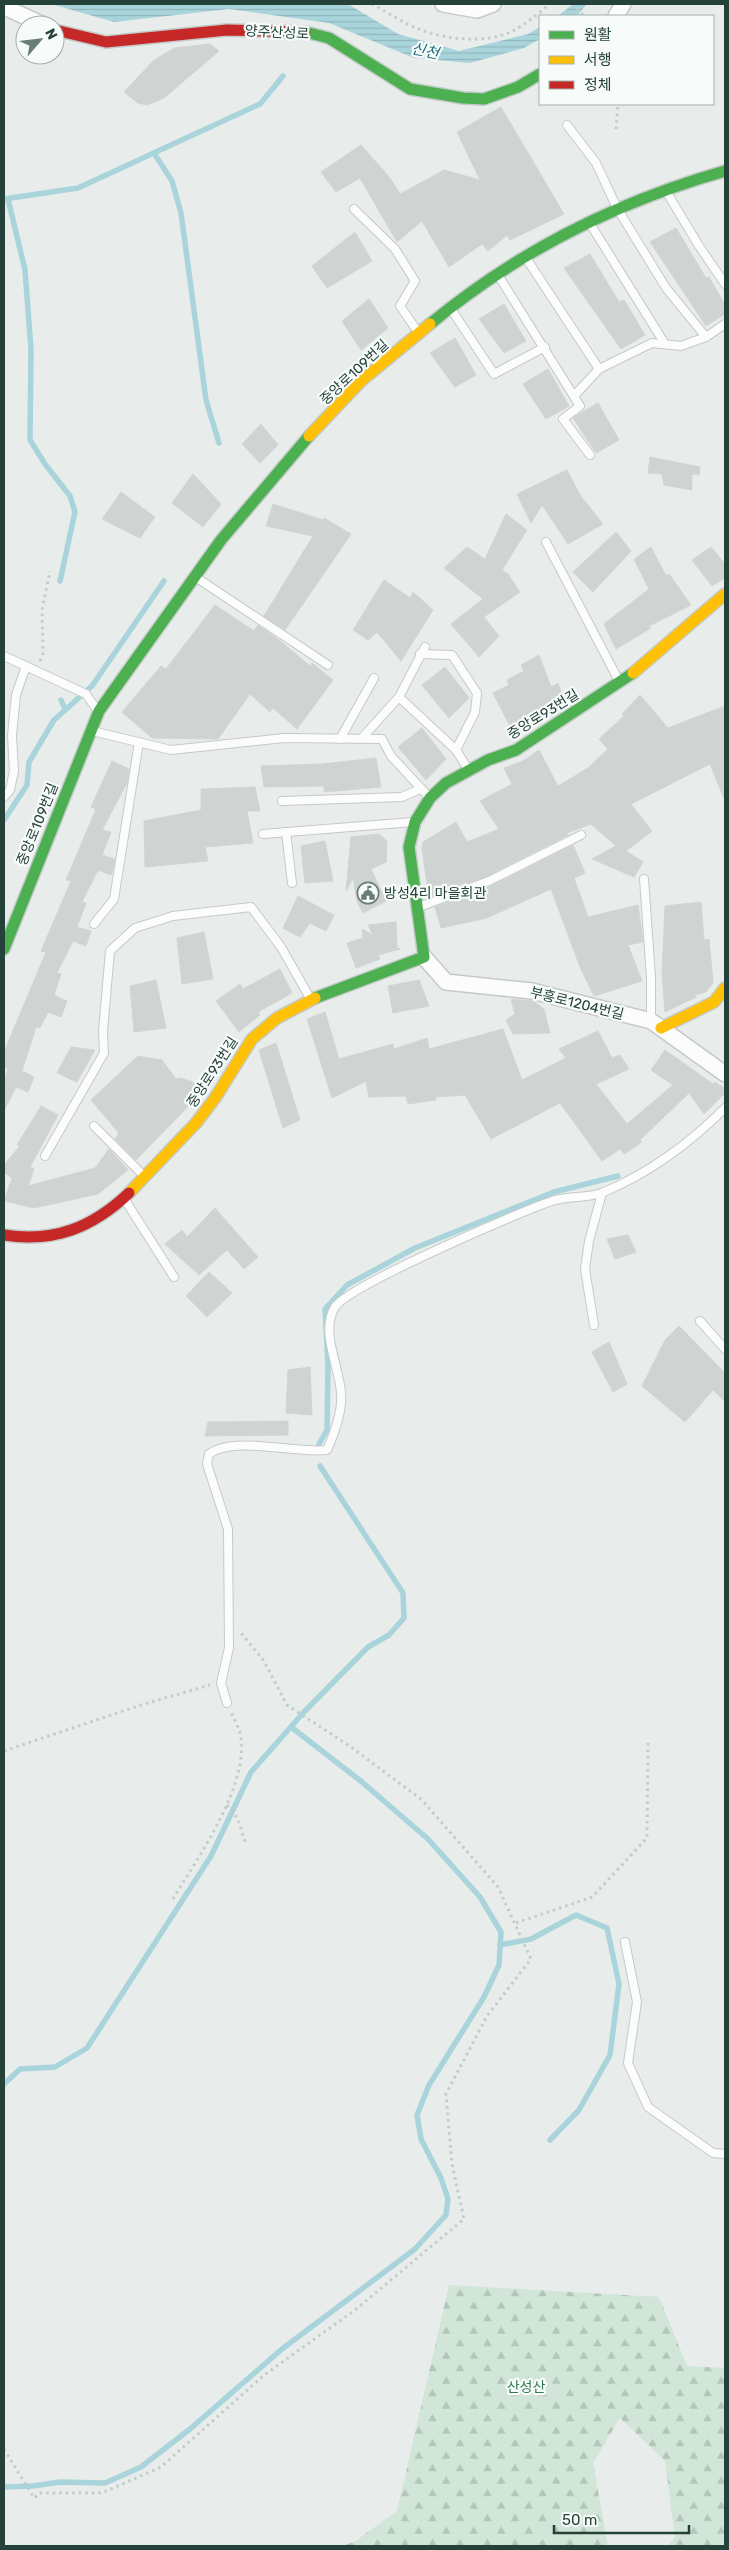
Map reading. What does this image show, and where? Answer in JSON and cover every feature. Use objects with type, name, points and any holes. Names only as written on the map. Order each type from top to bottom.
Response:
[{"type":"street","points":[[443,4],[477,10],[494,4]]},
{"type":"street","points":[[617,15],[623,4]]},
{"type":"street","points":[[4,7],[22,15]]},
{"type":"street","name":"양주산성로","points":[[65,32],[106,42],[227,30],[308,32],[329,38],[392,79],[410,88],[463,98],[484,99],[518,87],[539,75]]},
{"type":"street","name":"중앙로109번길","points":[[4,949],[99,711],[221,540],[309,436],[362,380],[470,291],[525,256],[588,221],[666,190],[725,171]]},
{"type":"street","name":"중앙로93번길","points":[[4,1235],[13,1237],[59,1232],[84,1225],[114,1208],[146,1178],[205,1114],[222,1089],[242,1051],[257,1033],[280,1014],[311,999],[424,957],[409,847],[415,822],[430,798],[446,782],[468,769],[516,750],[620,683],[725,594]]},
{"type":"street","name":"부흥로1204번길","points":[[424,957],[446,982],[532,991],[656,1025],[725,1074]]},
{"type":"street","points":[[656,1025],[714,1002],[725,988]]},
{"type":"lane","points":[[566,125],[596,163],[617,208],[666,288],[706,337]]},
{"type":"lane","points":[[666,190],[699,246],[725,284]]},
{"type":"lane","points":[[354,209],[395,249],[415,281],[400,306],[419,333]]},
{"type":"lane","points":[[588,221],[665,344]]},
{"type":"lane","points":[[525,256],[599,369]]},
{"type":"lane","points":[[497,274],[545,347],[580,406],[563,419],[590,455]]},
{"type":"lane","points":[[450,307],[494,374],[545,347]]},
{"type":"lane","points":[[574,396],[599,369],[652,343],[681,346],[706,337],[725,324]]},
{"type":"lane","points":[[546,542],[620,683]]},
{"type":"lane","points":[[195,577],[328,665]]},
{"type":"lane","points":[[362,738],[400,698],[425,647]]},
{"type":"lane","points":[[420,654],[452,655],[477,693],[475,712],[456,750]]},
{"type":"lane","points":[[4,656],[86,694],[99,711]]},
{"type":"lane","points":[[4,797],[10,790],[14,771],[12,736],[16,696],[26,666]]},
{"type":"lane","points":[[340,739],[374,678]]},
{"type":"lane","points":[[400,698],[456,750],[468,769]]},
{"type":"lane","points":[[90,731],[171,750],[284,738],[382,739],[391,756],[430,798]]},
{"type":"lane","points":[[94,924],[114,899],[140,742]]},
{"type":"lane","points":[[282,801],[402,797],[420,789]]},
{"type":"lane","points":[[263,834],[415,822]]},
{"type":"lane","points":[[286,832],[292,884]]},
{"type":"lane","points":[[418,907],[489,881],[581,835]]},
{"type":"lane","points":[[644,879],[656,1025]]},
{"type":"lane","points":[[45,1156],[104,1053],[103,1031],[110,951],[135,928],[173,916],[251,907],[281,947],[311,999]]},
{"type":"lane","points":[[227,1703],[220,1683],[230,1648],[228,1529],[211,1477],[208,1464],[209,1454],[217,1448],[240,1446],[310,1452],[327,1450],[339,1420],[342,1393],[328,1325],[336,1306],[362,1288],[472,1233],[554,1200],[602,1193],[633,1178],[685,1144],[725,1108]]},
{"type":"lane","points":[[94,1126],[146,1178]]},
{"type":"lane","points":[[594,1325],[585,1269],[589,1241],[602,1193]]},
{"type":"lane","points":[[124,1198],[174,1277]]},
{"type":"lane","points":[[700,1321],[725,1349]]},
{"type":"lane","points":[[625,1942],[637,2002],[628,2063],[644,2098],[648,2106],[713,2153],[725,2154]]},
{"type":"path","points":[[572,4],[583,15]]},
{"type":"path","points":[[616,129],[618,105]]},
{"type":"path","points":[[35,670],[43,654],[42,610],[50,571]]},
{"type":"path","points":[[4,2450],[34,2498],[40,2493],[102,2493],[161,2467],[263,2376],[355,2310],[464,2219],[452,2164],[446,2094],[487,2016],[531,1959],[516,1922],[498,1887],[422,1800],[287,1705],[264,1662],[230,1619]]},
{"type":"path","points":[[4,1751],[141,1705],[220,1683]]},
{"type":"path","points":[[173,1898],[232,1797],[240,1763],[240,1731],[227,1703]]},
{"type":"path","points":[[516,1922],[592,1896],[647,1838],[648,1743]]},
{"type":"path","points":[[228,1805],[238,1819],[246,1845]]},
{"type":"green space","name":"산성산","points":[[449,2285],[659,2297],[687,2366],[725,2368],[725,2546],[667,2546],[675,2538],[665,2461],[620,2418],[593,2463],[608,2546],[341,2546],[354,2542],[397,2511]]},
{"type":"water","name":"신천","points":[[51,4],[348,4],[398,34],[459,51],[528,34],[539,28],[539,40],[524,48],[470,63],[414,58],[329,23],[229,9],[114,22]]},
{"type":"water","points":[[573,4],[587,4],[578,15],[559,15]]},
{"type":"building","points":[[210,44],[219,51],[164,98],[147,105],[138,103],[124,92],[153,61],[174,48]]},
{"type":"building","points":[[501,107],[564,214],[510,240],[507,235],[488,251],[482,244],[449,267],[422,221],[397,242],[360,178],[336,192],[321,172],[361,145],[390,178],[400,194],[444,170],[480,180],[457,132]]},
{"type":"building","points":[[676,228],[706,278],[709,277],[725,305],[725,314],[706,326],[650,242]]},
{"type":"building","points":[[355,232],[372,261],[327,288],[312,266]]},
{"type":"building","points":[[590,254],[619,302],[624,300],[645,335],[621,349],[564,268]]},
{"type":"building","points":[[369,299],[388,328],[361,350],[342,321]]},
{"type":"building","points":[[504,304],[526,341],[504,353],[479,319]]},
{"type":"building","points":[[455,338],[476,375],[455,387],[430,353]]},
{"type":"building","points":[[548,369],[569,406],[546,419],[523,384]]},
{"type":"building","points":[[598,403],[619,440],[596,453],[573,418]]},
{"type":"building","points":[[261,424],[278,445],[260,463],[242,444]]},
{"type":"building","points":[[650,457],[700,467],[699,475],[692,474],[692,490],[664,485],[662,474],[648,473]]},
{"type":"building","points":[[567,470],[580,495],[603,524],[568,544],[542,505],[531,523],[517,494]]},
{"type":"building","points":[[193,474],[221,504],[203,527],[172,503]]},
{"type":"building","points":[[121,492],[155,517],[140,538],[102,519]]},
{"type":"building","points":[[273,504],[323,520],[324,518],[351,534],[285,630],[264,616],[313,536],[266,526]]},
{"type":"building","points":[[506,514],[527,530],[502,570],[508,574],[520,592],[484,617],[499,636],[479,657],[451,624],[483,599],[444,568],[467,547],[485,559]]},
{"type":"building","points":[[616,532],[631,551],[593,592],[573,572]]},
{"type":"building","points":[[651,547],[666,576],[669,574],[691,605],[649,626],[651,628],[616,649],[604,624],[649,589],[634,559]]},
{"type":"building","points":[[711,547],[725,564],[725,578],[712,586],[692,560]]},
{"type":"building","points":[[384,580],[410,598],[413,592],[433,610],[401,661],[377,632],[368,640],[353,630]]},
{"type":"building","points":[[215,605],[254,631],[258,625],[310,666],[312,663],[333,680],[297,729],[273,708],[270,712],[250,694],[218,739],[152,738],[122,712],[161,666],[166,669]]},
{"type":"building","points":[[539,655],[551,687],[558,683],[563,698],[532,713],[535,723],[515,736],[493,693],[509,685],[507,680],[524,671],[521,665]]},
{"type":"building","points":[[445,667],[469,698],[449,718],[422,685]]},
{"type":"building","points":[[640,695],[668,728],[725,706],[725,801],[710,764],[631,804],[652,831],[626,851],[643,862],[634,877],[592,859],[616,846],[591,824],[567,833],[568,835],[487,876],[431,896],[427,884],[422,848],[423,842],[456,822],[467,842],[499,829],[480,801],[512,784],[504,768],[523,761],[539,750],[558,786],[588,768],[608,749],[599,739],[624,716],[622,714]]},
{"type":"building","points":[[422,728],[446,759],[426,780],[398,747]]},
{"type":"building","points":[[376,758],[381,787],[324,792],[324,786],[264,787],[261,766],[322,764]]},
{"type":"building","points":[[112,761],[129,769],[127,783],[102,830],[111,832],[102,855],[115,859],[114,866],[111,875],[98,870],[82,902],[86,903],[77,927],[91,931],[86,946],[73,941],[57,973],[61,974],[54,995],[67,1001],[61,1017],[48,1012],[40,1028],[36,1027],[22,1071],[34,1077],[28,1092],[16,1087],[4,1111],[4,1081],[8,1069],[4,1067],[4,1052],[46,952],[41,951],[71,881],[66,880],[96,809],[91,807]]},
{"type":"building","points":[[255,787],[260,811],[247,811],[253,843],[205,847],[208,861],[145,867],[144,821],[201,810],[201,789]]},
{"type":"building","points":[[379,834],[387,841],[386,862],[371,869],[386,901],[363,913],[357,901],[353,878],[346,891],[351,837]]},
{"type":"building","points":[[325,841],[333,881],[305,883],[301,846]]},
{"type":"building","points":[[573,845],[585,873],[574,878],[588,917],[638,905],[643,942],[628,945],[642,981],[594,996],[580,967],[551,889],[487,918],[441,928],[435,907],[491,886]]},
{"type":"building","points":[[298,896],[334,915],[326,931],[310,923],[300,937],[283,928]]},
{"type":"building","points":[[701,902],[704,940],[709,939],[713,983],[706,992],[695,995],[696,997],[665,1012],[662,973],[665,906]]},
{"type":"building","points":[[396,922],[397,948],[400,949],[378,955],[380,959],[356,968],[347,943],[363,938],[362,929],[373,935],[368,925]]},
{"type":"building","points":[[204,932],[213,979],[182,984],[177,938]]},
{"type":"building","points":[[280,969],[292,993],[258,1012],[260,1015],[239,1032],[216,1001],[240,984],[243,989]]},
{"type":"building","points":[[156,980],[166,1028],[134,1032],[130,986]]},
{"type":"building","points":[[419,980],[429,1006],[393,1013],[388,986]]},
{"type":"building","points":[[511,999],[533,1001],[544,1009],[550,1033],[513,1034],[506,1020],[515,1014]]},
{"type":"building","points":[[325,1012],[339,1059],[393,1044],[394,1049],[427,1038],[429,1049],[503,1029],[522,1080],[566,1058],[559,1049],[598,1031],[612,1058],[620,1055],[629,1069],[596,1084],[627,1124],[673,1085],[651,1070],[665,1050],[713,1084],[715,1082],[725,1089],[725,1093],[704,1114],[689,1093],[640,1140],[642,1142],[624,1154],[620,1149],[602,1161],[560,1103],[491,1139],[465,1095],[436,1097],[436,1100],[408,1104],[406,1096],[369,1097],[366,1081],[332,1098],[307,1019]]},
{"type":"building","points":[[276,1043],[300,1120],[283,1128],[259,1050]]},
{"type":"building","points":[[71,1047],[95,1050],[77,1082],[57,1073]]},
{"type":"building","points":[[138,1056],[162,1060],[176,1079],[181,1078],[207,1087],[136,1160],[115,1139],[119,1133],[91,1100]]},
{"type":"building","points":[[41,1106],[58,1115],[30,1167],[34,1169],[28,1186],[95,1168],[109,1149],[128,1170],[98,1194],[34,1208],[4,1201],[12,1178],[4,1172],[4,1165],[20,1146],[17,1145]]},
{"type":"building","points":[[215,1208],[258,1257],[244,1269],[227,1250],[199,1275],[165,1244],[182,1230],[187,1237]]},
{"type":"building","points":[[628,1235],[636,1252],[615,1259],[607,1239]]},
{"type":"building","points":[[209,1272],[232,1293],[207,1317],[186,1296]]},
{"type":"building","points":[[679,1326],[725,1373],[725,1402],[713,1390],[685,1422],[642,1386],[665,1340]]},
{"type":"building","points":[[609,1342],[627,1384],[613,1392],[592,1352]]},
{"type":"building","points":[[310,1367],[312,1415],[286,1413],[288,1370]]},
{"type":"building","points":[[288,1421],[288,1435],[205,1436],[208,1422]]},
{"type":"waterway","points":[[4,199],[78,188],[260,104],[283,76]]},
{"type":"waterway","points":[[154,153],[172,181],[181,213],[206,400],[219,443]]},
{"type":"waterway","points":[[8,199],[25,270],[31,349],[30,440],[45,464],[70,496],[75,512],[60,581]]},
{"type":"waterway","points":[[4,820],[27,785],[29,762],[54,720],[92,686],[164,581]]},
{"type":"waterway","points":[[61,700],[65,709]]},
{"type":"waterway","points":[[319,1444],[327,1430],[328,1365],[325,1309],[347,1285],[415,1248],[554,1192],[618,1176]]},
{"type":"waterway","points":[[4,2084],[20,2069],[55,2067],[87,2048],[211,1856],[251,1772],[304,1712],[368,1647],[389,1635],[404,1618],[403,1593],[320,1466]]},
{"type":"waterway","points":[[4,2487],[33,2486],[60,2482],[105,2483],[141,2467],[190,2429],[282,2349],[415,2249],[446,2215],[448,2199],[441,2178],[421,2139],[417,2115],[429,2085],[484,1997],[499,1965],[501,1932],[480,1897],[428,1839],[362,1782],[291,1727]]},
{"type":"waterway","points":[[500,1945],[531,1939],[576,1915],[607,1928],[619,1984],[610,2055],[579,2110],[550,2140]]},
{"type":"traffic: fast","points":[[305,32],[329,38],[410,89],[463,98],[484,99],[518,87],[539,75]]},
{"type":"traffic: fast","points":[[430,324],[498,274],[570,232],[645,198],[725,171]]},
{"type":"traffic: fast","points":[[4,949],[99,711],[221,540],[309,436]]},
{"type":"traffic: fast","points":[[315,998],[424,957],[409,847],[415,822],[430,798],[446,783],[488,760],[516,750],[633,673]]},
{"type":"traffic: slow","points":[[309,436],[362,380],[430,324]]},
{"type":"traffic: slow","points":[[633,673],[725,594]]},
{"type":"traffic: slow","points":[[661,1028],[714,1002],[725,988]]},
{"type":"traffic: slow","points":[[129,1193],[196,1123],[215,1098],[252,1039],[277,1018],[315,998]]},
{"type":"traffic: jam","points":[[65,32],[106,42],[227,30],[305,32]]},
{"type":"traffic: jam","points":[[4,1235],[40,1237],[72,1230],[101,1215],[129,1193]]},
{"type":"place","name":"방성4리 마을회관","points":[[368,893]]}]
